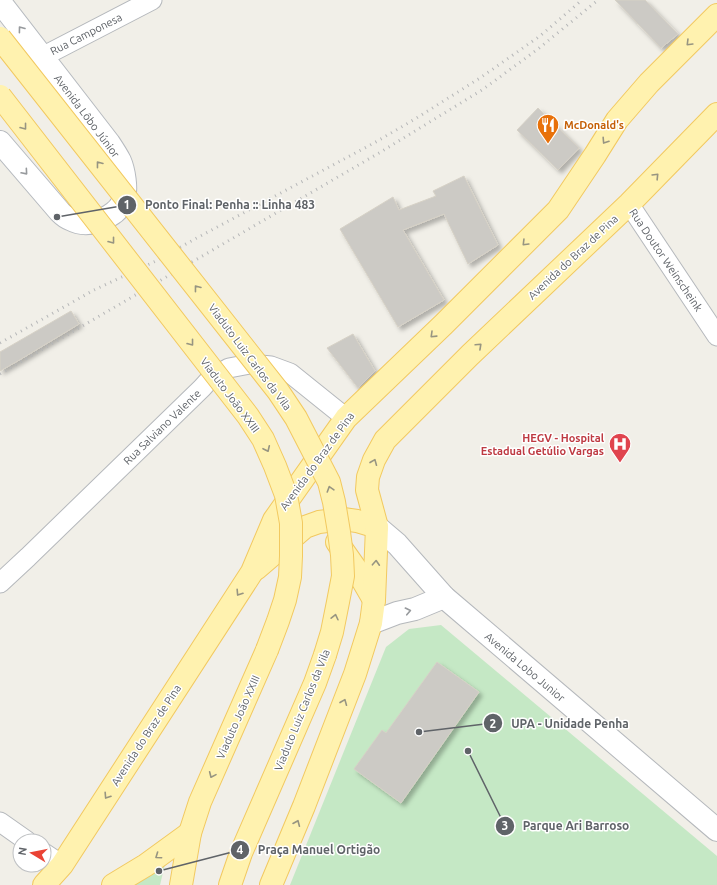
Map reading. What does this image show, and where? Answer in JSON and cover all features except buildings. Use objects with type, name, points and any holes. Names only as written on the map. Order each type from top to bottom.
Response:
[{"type":"main road","name":"Avenida do Braz de Pina","points":[[44,885],[62,865],[252,572],[274,520],[346,418],[444,324],[558,210],[617,120],[649,83],[717,15]]},
{"type":"main road","name":"Viaduto Luiz Carlos da Vila","points":[[0,38],[278,391],[296,418],[328,482],[334,502],[342,555],[343,576],[325,655],[315,683],[241,853],[230,885]]},
{"type":"main road","name":"Viaduto João XXIII","points":[[0,96],[248,416],[263,440],[286,495],[291,523],[291,556],[290,577],[285,600],[267,650],[203,796],[190,833],[181,885]]},
{"type":"main road","name":"Avenida do Braz de Pina","points":[[271,885],[356,674],[371,623],[374,600],[377,527],[367,490],[368,477],[374,460],[385,440],[470,355],[629,204],[717,114]]},
{"type":"main road","points":[[252,572],[305,527],[320,522],[343,519],[357,521],[377,527]]},
{"type":"main road","points":[[305,527],[320,530],[334,539],[343,549],[374,600]]},
{"type":"main road","points":[[113,885],[146,865],[190,833]]},
{"type":"street","name":"Rua Camponesa","points":[[42,57],[152,0]]},
{"type":"street","name":"Avenida Lôbo Júnior","points":[[0,2],[109,143],[120,162],[125,182],[125,197],[116,211],[101,220],[92,223],[71,220],[60,212],[0,142]]},
{"type":"street","name":"Rua Doutor Weinscheink","points":[[629,204],[717,336]]},
{"type":"street","name":"Rua Salviano Valente","points":[[0,583],[211,378],[229,368],[250,364],[271,366],[290,373],[346,418]]},
{"type":"street","name":"Avenida Lobo Junior","points":[[377,527],[397,544],[444,597],[717,830]]},
{"type":"street","points":[[371,623],[397,613],[415,609],[444,597]]},
{"type":"street","points":[[0,822],[16,833]]},
{"type":"street","points":[[52,858],[62,865]]},
{"type":"green space","points":[[441,625],[717,856],[717,885],[290,885],[386,647],[409,629]]},
{"type":"green space","points":[[165,864],[160,885],[128,885]]},
{"type":"railway","points":[[0,343],[94,290],[158,260],[374,143],[415,119],[480,78],[540,36],[582,0]]},
{"type":"railway","points":[[0,374],[379,153],[482,90],[538,49],[598,0]]},
{"type":"place","name":"McDonald's","points":[[548,144]]},
{"type":"place","name":"Ponto Final: Penha :: Linha 483","points":[[57,217]]},
{"type":"place","name":"HEGV - Hospital Estadual Getúlio Vargas","points":[[620,464]]},
{"type":"place","name":"UPA - Unidade Penha","points":[[419,732]]},
{"type":"place","name":"Parque Ari Barroso","points":[[468,751]]},
{"type":"place","name":"Praça Manuel Ortigão","points":[[159,871]]}]
